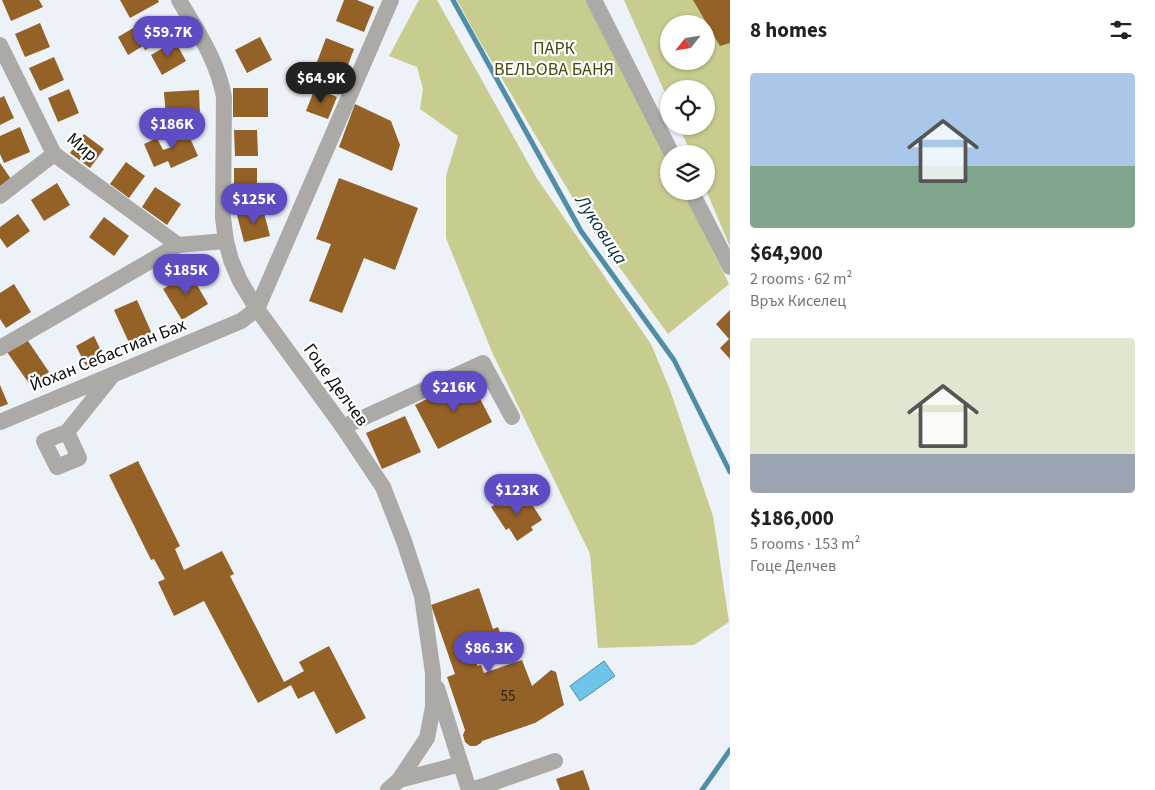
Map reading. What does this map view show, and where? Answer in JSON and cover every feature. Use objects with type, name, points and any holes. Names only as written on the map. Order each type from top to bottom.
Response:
[{"type":"street","name":"Гоце Делчев","points":[[180,0],[214,59],[220,78],[224,97],[223,218],[226,241],[240,281],[257,309],[343,427],[383,487],[404,540],[422,596],[433,673],[433,707],[427,738],[393,785]]},
{"type":"street","points":[[257,309],[391,0]]},
{"type":"street","points":[[594,0],[667,145]]},
{"type":"street","name":"Мир","points":[[0,45],[54,154],[178,245]]},
{"type":"street","points":[[0,196],[54,154]]},
{"type":"street","points":[[696,200],[730,267]]},
{"type":"street","points":[[0,348],[178,245],[226,241]]},
{"type":"street","name":"Йохан Себастиан Бах","points":[[0,422],[241,321],[257,309]]},
{"type":"street","points":[[343,427],[483,363],[512,417]]},
{"type":"street","points":[[67,432],[113,374]]},
{"type":"street","points":[[433,673],[468,787],[474,789],[555,761]]},
{"type":"street","points":[[393,785],[461,764]]},
{"type":"green space","points":[[419,0],[437,0],[536,177],[651,344],[670,390],[713,516],[729,622],[694,645],[598,648],[590,554],[492,352],[446,238],[446,176],[458,136],[420,109],[423,89],[417,67],[389,56]]},
{"type":"green space","name":"ПАРК ВЕЛЬОВА БАНЯ","points":[[457,0],[587,0],[660,145],[660,200],[687,200],[729,284],[668,334],[590,227]]},
{"type":"green space","points":[[624,0],[730,0],[730,247],[710,200],[715,200],[715,145],[687,145],[683,135],[715,135],[715,80],[660,80],[660,82]]},
{"type":"water","points":[[604,661],[615,676],[580,701],[570,686]]},
{"type":"building","points":[[2,0],[39,0],[43,7],[11,21]]},
{"type":"building","points":[[120,0],[158,0],[159,2],[130,18]]},
{"type":"building","points":[[344,0],[357,0],[374,7],[364,32],[336,21]]},
{"type":"building","points":[[693,0],[730,0],[730,43],[720,46],[715,37],[715,15],[702,15]]},
{"type":"building","points":[[152,17],[165,39],[145,50],[143,46],[128,55],[118,37]]},
{"type":"building","points":[[40,23],[50,47],[25,57],[15,34]]},
{"type":"building","points":[[260,37],[272,60],[247,73],[235,50]]},
{"type":"building","points":[[326,38],[354,49],[345,73],[317,62]]},
{"type":"building","points":[[175,41],[186,61],[162,75],[151,55]]},
{"type":"building","points":[[54,57],[64,80],[40,91],[29,68]]},
{"type":"building","points":[[233,88],[268,88],[268,117],[233,117]]},
{"type":"building","points":[[315,88],[337,97],[328,119],[306,111]]},
{"type":"building","points":[[69,89],[79,113],[58,122],[48,98]]},
{"type":"building","points":[[199,90],[200,116],[166,118],[164,92]]},
{"type":"building","points":[[4,96],[14,118],[0,125],[0,98]]},
{"type":"building","points":[[355,104],[391,121],[400,145],[392,171],[339,147]]},
{"type":"building","points":[[20,127],[30,152],[4,163],[0,154],[0,136]]},
{"type":"building","points":[[186,129],[198,156],[171,168],[168,161],[154,167],[144,144],[157,138],[163,150],[172,147],[168,137]]},
{"type":"building","points":[[234,130],[257,130],[258,156],[235,156]]},
{"type":"building","points":[[84,134],[104,149],[90,168],[70,153]]},
{"type":"building","points":[[126,162],[145,176],[129,198],[110,184]]},
{"type":"building","points":[[0,163],[11,179],[0,187]]},
{"type":"building","points":[[234,168],[257,168],[257,194],[234,194]]},
{"type":"building","points":[[339,178],[418,208],[395,270],[364,258],[342,313],[309,301],[331,244],[316,239]]},
{"type":"building","points":[[57,183],[70,205],[44,221],[31,200]]},
{"type":"building","points":[[155,187],[181,204],[167,225],[142,207]]},
{"type":"building","points":[[263,209],[270,236],[244,242],[237,215]]},
{"type":"building","points":[[18,214],[30,231],[7,248],[0,238],[0,227]]},
{"type":"building","points":[[104,217],[129,236],[114,256],[89,237]]},
{"type":"building","points":[[190,273],[208,304],[182,320],[163,289]]},
{"type":"building","points":[[14,284],[31,312],[6,328],[0,319],[0,293]]},
{"type":"building","points":[[137,300],[153,336],[131,347],[114,310]]},
{"type":"building","points":[[730,310],[730,359],[720,348],[729,339],[716,324]]},
{"type":"building","points":[[94,336],[104,357],[86,366],[76,346]]},
{"type":"building","points":[[26,338],[49,372],[30,385],[7,352]]},
{"type":"building","points":[[469,377],[492,422],[438,449],[415,405]]},
{"type":"building","points":[[0,385],[8,404],[0,407]]},
{"type":"building","points":[[405,416],[421,452],[382,469],[366,433]]},
{"type":"building","points":[[138,461],[180,546],[175,549],[184,570],[222,551],[234,574],[230,576],[284,682],[304,671],[299,662],[329,646],[366,718],[336,734],[314,691],[298,699],[291,685],[258,703],[204,601],[174,616],[158,582],[165,579],[154,559],[151,560],[109,475]]},
{"type":"building","points":[[511,495],[517,505],[528,498],[542,520],[531,527],[533,530],[517,541],[509,528],[506,530],[491,507]]},
{"type":"building","points":[[479,588],[493,629],[498,627],[506,649],[477,659],[477,666],[481,665],[484,673],[522,660],[532,686],[551,670],[556,672],[564,705],[535,723],[482,741],[476,746],[470,746],[465,742],[463,735],[465,730],[447,677],[455,674],[431,605]]},
{"type":"building","points":[[583,770],[590,790],[560,790],[556,779]]},
{"type":"waterway","name":"Луковица","points":[[453,0],[581,231],[674,360],[730,472]]},
{"type":"waterway","name":"Луковица","points":[[702,790],[730,750]]}]
